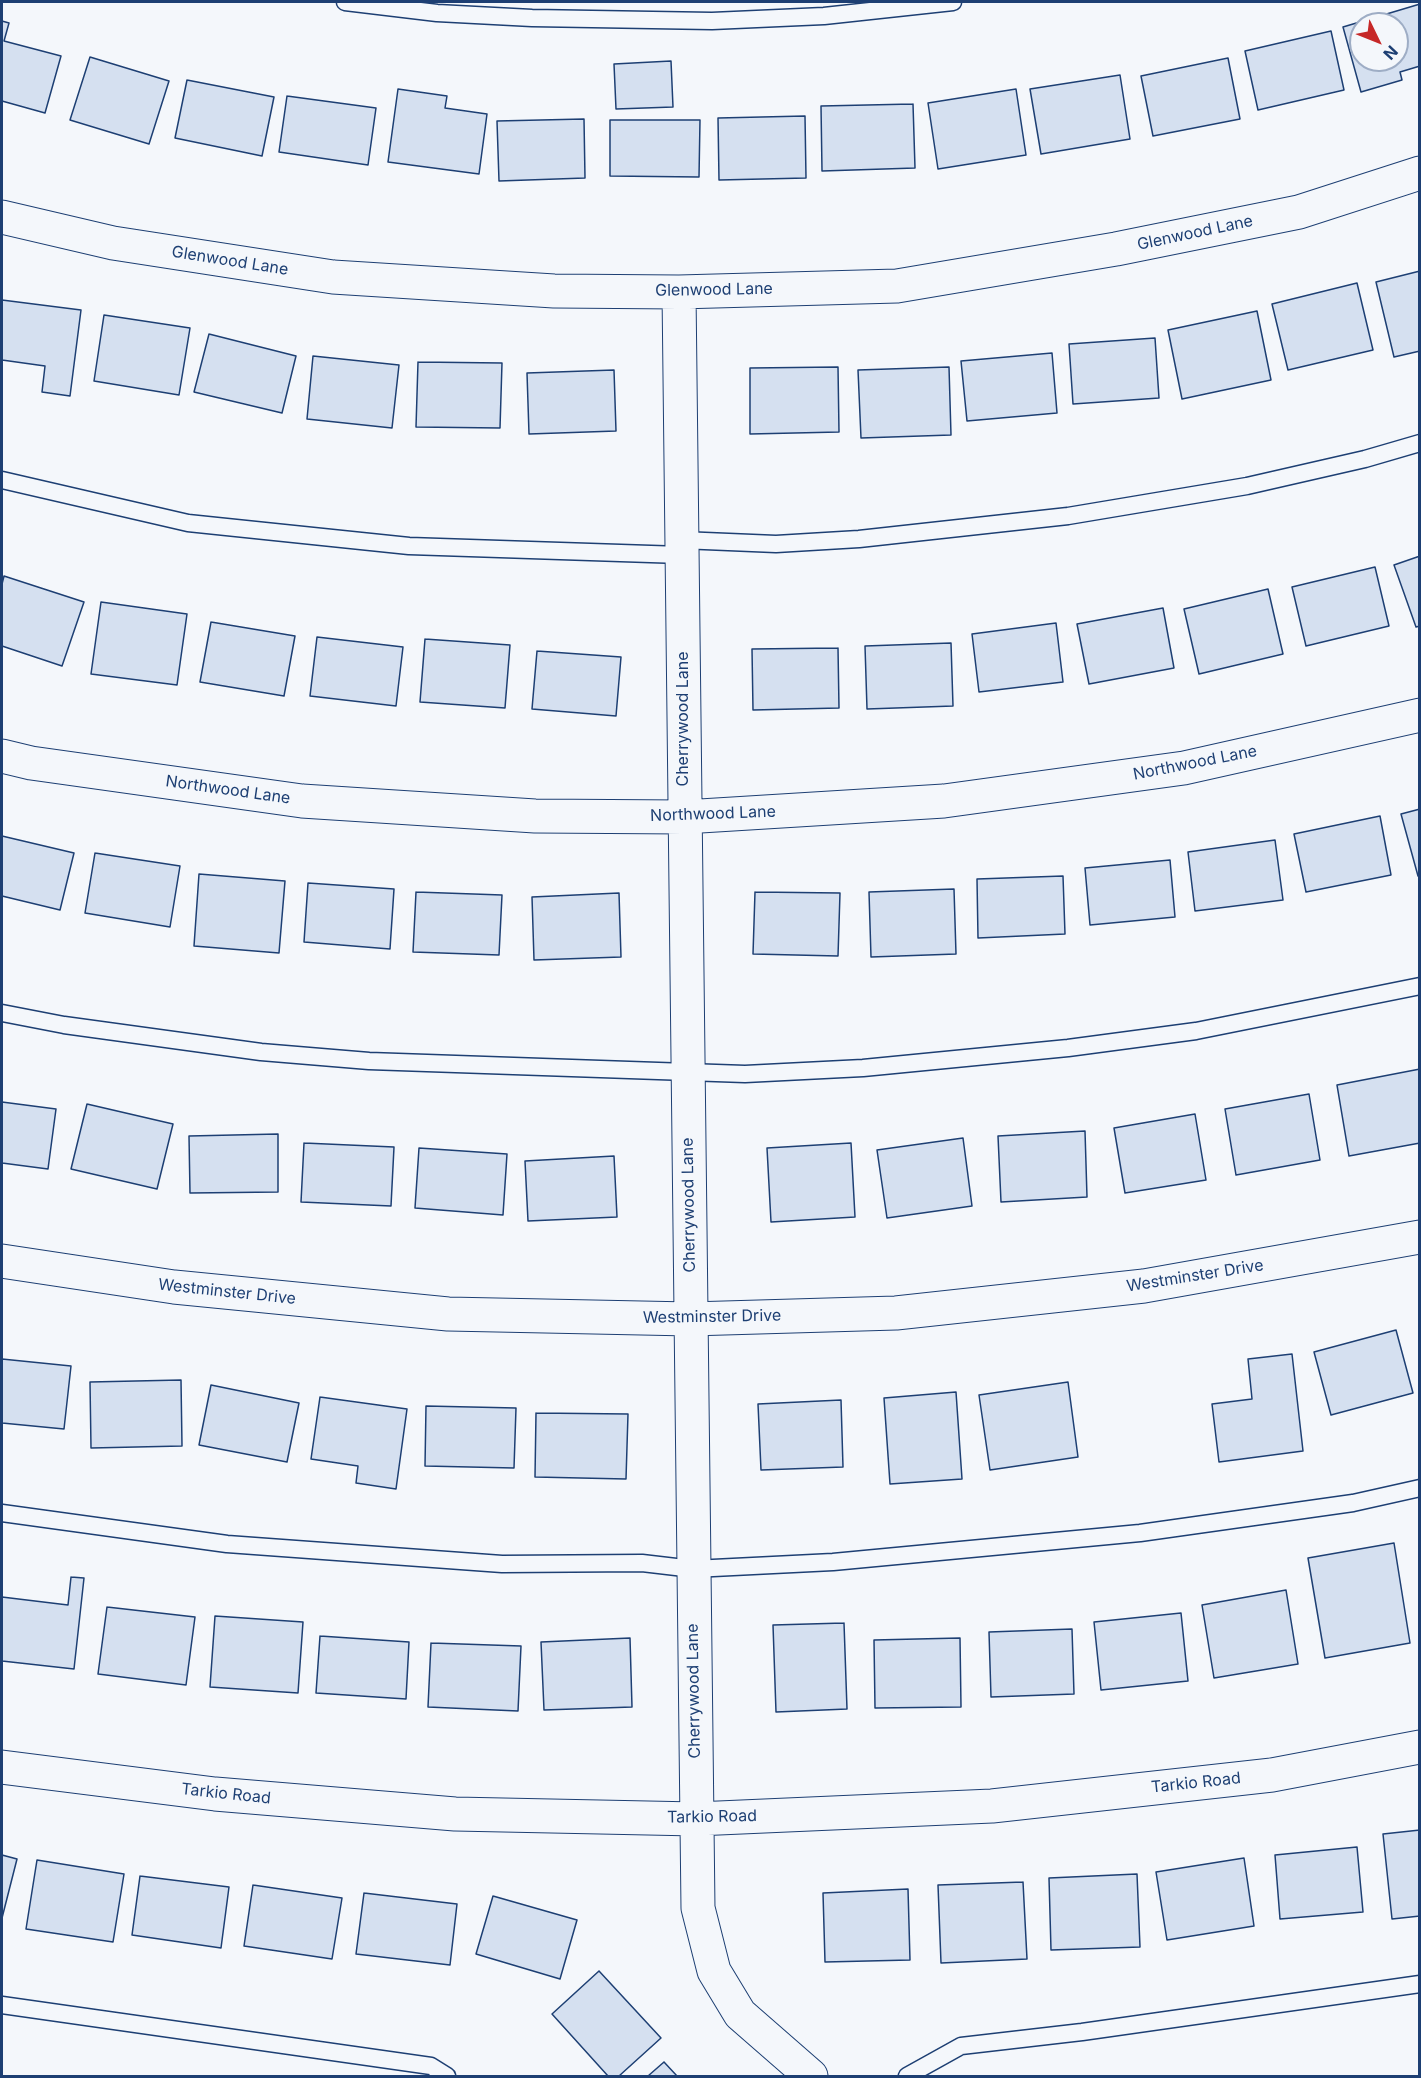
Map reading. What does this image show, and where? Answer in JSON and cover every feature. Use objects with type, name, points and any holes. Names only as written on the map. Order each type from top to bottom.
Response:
[{"type":"street","name":"Glenwood Lane","points":[[2,217],[113,243],[333,277],[554,291],[679,292],[897,286],[1116,249],[1299,212],[1419,173]]},
{"type":"street","name":"Cherrywood Lane","points":[[679,292],[698,1908],[714,1971],[740,2014],[811,2076]]},
{"type":"street","name":"Northwood Lane","points":[[2,756],[31,763],[302,801],[535,816],[684,818],[944,801],[1184,768],[1419,715]]},
{"type":"street","name":"Westminster Drive","points":[[2,1261],[174,1287],[448,1314],[690,1319],[896,1313],[1121,1288],[1419,1237]]},
{"type":"street","name":"Tarkio Road","points":[[2,1767],[214,1794],[455,1814],[696,1819],[992,1806],[1272,1775],[1419,1747]]},
{"type":"lane","points":[[345,2],[437,13],[532,18],[712,21],[824,16],[953,2]]},
{"type":"lane","points":[[2,480],[188,523],[409,546],[681,547],[859,539],[1068,516],[1247,486],[1365,459],[1419,443]]},
{"type":"lane","points":[[2,1013],[64,1025],[261,1052],[369,1062],[608,1072],[746,1074],[863,1068],[1068,1048],[1196,1030],[1419,986]]},
{"type":"lane","points":[[2,1513],[227,1544],[502,1564],[642,1563],[693,1569],[833,1562],[1140,1533],[1353,1503],[1419,1488]]},
{"type":"lane","points":[[907,2076],[961,2046],[1082,2032],[1419,1984]]},
{"type":"lane","points":[[2,2005],[431,2066],[447,2076]]},
{"type":"building","points":[[1420,4],[1420,66],[1409,69],[1409,12],[1393,12]]},
{"type":"building","points":[[2,21],[9,23],[4,41],[61,56],[45,113],[2,101]]},
{"type":"building","points":[[1349,25],[1349,49],[1343,27]]},
{"type":"building","points":[[1331,31],[1344,90],[1258,110],[1245,51]]},
{"type":"building","points":[[90,57],[169,81],[149,144],[70,120]]},
{"type":"building","points":[[1228,58],[1240,119],[1153,136],[1141,76]]},
{"type":"building","points":[[671,61],[673,107],[616,109],[614,64]]},
{"type":"building","points":[[1355,72],[1400,72],[1402,80],[1361,92]]},
{"type":"building","points":[[1120,75],[1130,139],[1041,154],[1030,89]]},
{"type":"building","points":[[187,80],[274,97],[262,156],[175,138]]},
{"type":"building","points":[[398,89],[447,96],[445,108],[487,114],[479,174],[388,162]]},
{"type":"building","points":[[1016,89],[1026,155],[938,169],[928,103]]},
{"type":"building","points":[[287,96],[376,108],[368,165],[279,152]]},
{"type":"building","points":[[913,104],[915,168],[822,171],[821,106]]},
{"type":"building","points":[[805,116],[806,178],[719,180],[718,118]]},
{"type":"building","points":[[584,119],[585,178],[499,181],[497,121]]},
{"type":"building","points":[[610,120],[700,120],[699,177],[610,176]]},
{"type":"building","points":[[1420,271],[1420,351],[1394,357],[1376,282]]},
{"type":"building","points":[[1357,283],[1373,350],[1288,370],[1272,304]]},
{"type":"building","points":[[2,300],[81,310],[70,396],[42,392],[45,366],[2,360]]},
{"type":"building","points":[[1257,311],[1271,380],[1182,399],[1168,330]]},
{"type":"building","points":[[104,315],[190,328],[179,395],[94,381]]},
{"type":"building","points":[[209,334],[296,356],[282,413],[194,392]]},
{"type":"building","points":[[1155,338],[1159,398],[1073,404],[1069,344]]},
{"type":"building","points":[[1052,353],[1057,413],[967,421],[961,361]]},
{"type":"building","points":[[313,356],[399,365],[392,428],[307,419]]},
{"type":"building","points":[[418,362],[502,363],[500,428],[416,427]]},
{"type":"building","points":[[838,367],[839,432],[750,434],[750,368]]},
{"type":"building","points":[[949,367],[951,435],[861,438],[858,370]]},
{"type":"building","points":[[614,370],[616,431],[529,434],[527,373]]},
{"type":"building","points":[[1420,556],[1420,626],[1416,627],[1394,565]]},
{"type":"building","points":[[1375,567],[1389,626],[1306,646],[1292,587]]},
{"type":"building","points":[[4,576],[84,602],[62,666],[2,646]]},
{"type":"building","points":[[1268,589],[1283,654],[1199,674],[1184,609]]},
{"type":"building","points":[[101,602],[187,614],[177,685],[91,674]]},
{"type":"building","points":[[1163,608],[1174,668],[1089,684],[1077,624]]},
{"type":"building","points":[[211,622],[295,636],[284,696],[200,682]]},
{"type":"building","points":[[1056,623],[1063,682],[979,692],[972,634]]},
{"type":"building","points":[[317,637],[403,647],[396,706],[310,696]]},
{"type":"building","points":[[425,639],[510,645],[505,708],[420,702]]},
{"type":"building","points":[[951,643],[953,706],[867,709],[865,646]]},
{"type":"building","points":[[838,648],[839,708],[753,710],[752,649]]},
{"type":"building","points":[[537,651],[621,657],[616,716],[532,709]]},
{"type":"building","points":[[1420,809],[1420,876],[1418,876],[1401,814]]},
{"type":"building","points":[[1380,816],[1391,875],[1306,892],[1294,834]]},
{"type":"building","points":[[2,836],[74,853],[60,910],[2,896]]},
{"type":"building","points":[[1275,840],[1283,900],[1195,911],[1188,852]]},
{"type":"building","points":[[95,853],[180,866],[170,927],[85,913]]},
{"type":"building","points":[[1170,860],[1175,917],[1090,925],[1085,868]]},
{"type":"building","points":[[199,874],[285,881],[279,953],[194,946]]},
{"type":"building","points":[[1063,876],[1065,934],[978,938],[977,879]]},
{"type":"building","points":[[308,883],[394,889],[390,949],[304,942]]},
{"type":"building","points":[[954,889],[956,954],[871,957],[869,892]]},
{"type":"building","points":[[416,892],[502,895],[499,955],[413,952]]},
{"type":"building","points":[[755,892],[840,893],[838,956],[753,954]]},
{"type":"building","points":[[619,893],[621,957],[534,960],[532,897]]},
{"type":"building","points":[[1420,1069],[1420,1143],[1349,1156],[1337,1085]]},
{"type":"building","points":[[1309,1094],[1320,1160],[1236,1175],[1225,1109]]},
{"type":"building","points":[[2,1102],[56,1109],[48,1169],[2,1163]]},
{"type":"building","points":[[87,1104],[173,1124],[157,1189],[71,1169]]},
{"type":"building","points":[[1195,1114],[1206,1180],[1125,1193],[1114,1128]]},
{"type":"building","points":[[1085,1131],[1087,1197],[1001,1202],[998,1136]]},
{"type":"building","points":[[278,1134],[278,1192],[190,1193],[189,1136]]},
{"type":"building","points":[[963,1138],[972,1206],[887,1218],[877,1150]]},
{"type":"building","points":[[304,1143],[394,1147],[391,1206],[301,1202]]},
{"type":"building","points":[[851,1143],[855,1217],[771,1222],[767,1148]]},
{"type":"building","points":[[419,1148],[507,1154],[503,1215],[415,1208]]},
{"type":"building","points":[[614,1156],[617,1217],[528,1221],[525,1161]]},
{"type":"building","points":[[1396,1330],[1413,1393],[1331,1415],[1314,1352]]},
{"type":"building","points":[[1292,1354],[1303,1451],[1219,1462],[1212,1404],[1252,1399],[1248,1359]]},
{"type":"building","points":[[2,1359],[71,1366],[64,1429],[2,1423]]},
{"type":"building","points":[[181,1380],[182,1446],[91,1448],[90,1382]]},
{"type":"building","points":[[1068,1382],[1078,1457],[990,1470],[979,1395]]},
{"type":"building","points":[[211,1385],[299,1403],[287,1462],[199,1445]]},
{"type":"building","points":[[956,1392],[962,1479],[890,1484],[884,1398]]},
{"type":"building","points":[[320,1397],[407,1409],[396,1489],[356,1483],[358,1466],[311,1459]]},
{"type":"building","points":[[841,1400],[843,1467],[761,1470],[758,1404]]},
{"type":"building","points":[[426,1406],[516,1408],[514,1468],[425,1466]]},
{"type":"building","points":[[536,1413],[628,1414],[626,1479],[535,1477]]},
{"type":"building","points":[[1394,1543],[1410,1643],[1325,1658],[1308,1558]]},
{"type":"building","points":[[71,1577],[84,1578],[74,1669],[2,1661],[2,1597],[68,1605]]},
{"type":"building","points":[[1286,1590],[1298,1664],[1214,1678],[1202,1605]]},
{"type":"building","points":[[107,1607],[195,1617],[186,1685],[98,1674]]},
{"type":"building","points":[[1181,1613],[1188,1681],[1101,1690],[1094,1622]]},
{"type":"building","points":[[215,1616],[303,1622],[298,1693],[210,1687]]},
{"type":"building","points":[[844,1623],[847,1709],[776,1712],[773,1625]]},
{"type":"building","points":[[1072,1629],[1074,1694],[991,1697],[989,1632]]},
{"type":"building","points":[[320,1636],[409,1642],[406,1699],[316,1693]]},
{"type":"building","points":[[630,1638],[632,1707],[544,1710],[541,1642]]},
{"type":"building","points":[[960,1638],[961,1707],[875,1708],[874,1640]]},
{"type":"building","points":[[431,1643],[521,1646],[518,1711],[428,1707]]},
{"type":"building","points":[[1420,1830],[1420,1916],[1392,1919],[1383,1834]]},
{"type":"building","points":[[1357,1847],[1363,1912],[1280,1919],[1275,1855]]},
{"type":"building","points":[[2,1855],[17,1859],[2,1918]]},
{"type":"building","points":[[1244,1858],[1254,1926],[1167,1940],[1156,1872]]},
{"type":"building","points":[[37,1860],[124,1874],[113,1942],[26,1929]]},
{"type":"building","points":[[1137,1874],[1140,1947],[1051,1950],[1049,1878]]},
{"type":"building","points":[[140,1876],[229,1887],[221,1948],[132,1935]]},
{"type":"building","points":[[1023,1882],[1027,1959],[941,1963],[938,1885]]},
{"type":"building","points":[[253,1885],[342,1898],[332,1959],[244,1946]]},
{"type":"building","points":[[908,1889],[910,1960],[825,1962],[823,1893]]},
{"type":"building","points":[[364,1893],[457,1904],[450,1965],[356,1954]]},
{"type":"building","points":[[493,1896],[577,1920],[560,1979],[476,1954]]},
{"type":"building","points":[[599,1971],[661,2038],[619,2076],[608,2076],[552,2014]]},
{"type":"building","points":[[664,2062],[677,2076],[648,2076]]}]
